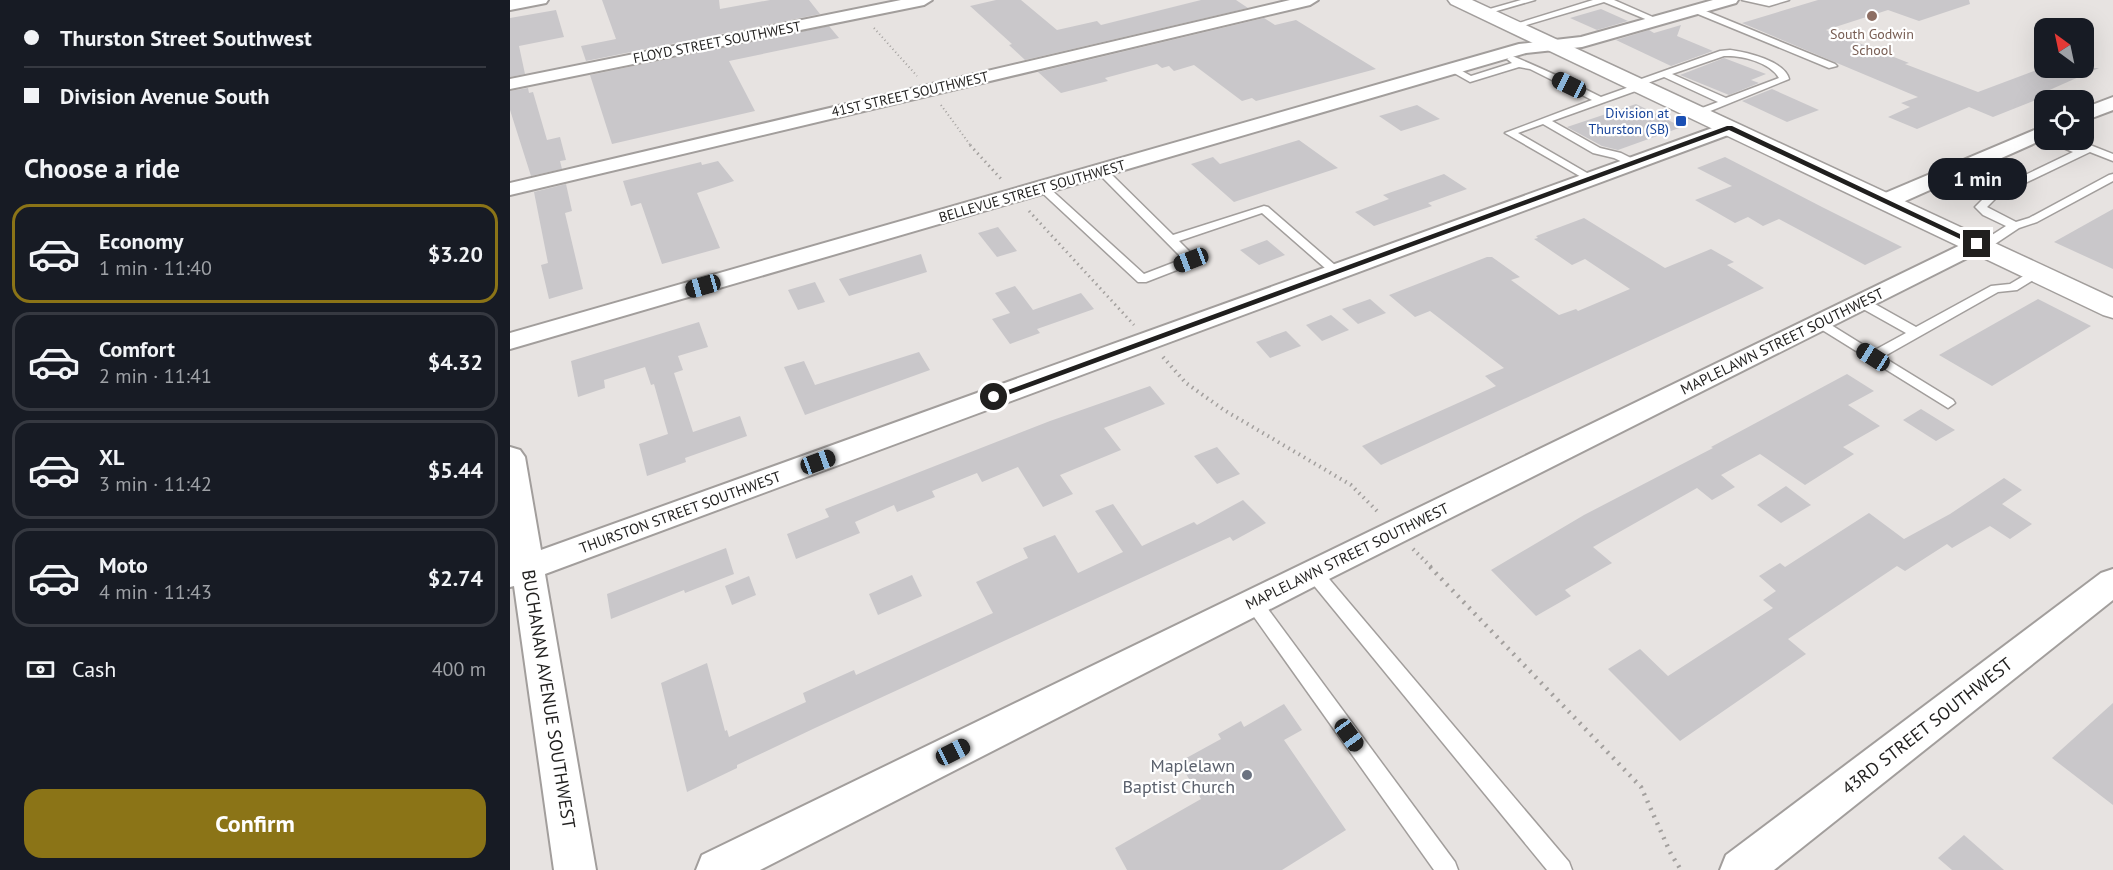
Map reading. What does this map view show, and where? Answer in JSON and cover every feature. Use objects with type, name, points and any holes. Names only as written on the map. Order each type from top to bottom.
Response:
[{"type":"main road","points":[[1457,0],[2113,309]]},
{"type":"street","points":[[510,5],[540,0]]},
{"type":"street","name":"FLOYD STREET SOUTHWEST","points":[[510,84],[924,0]]},
{"type":"street","name":"41ST STREET SOUTHWEST","points":[[510,189],[1310,0]]},
{"type":"street","name":"BELLEVUE STREET SOUTHWEST","points":[[510,341],[1016,195],[1512,59],[1525,48],[1582,42],[1730,0]]},
{"type":"street","points":[[2094,111],[2113,103]]},
{"type":"street","name":"THURSTON STREET SOUTHWEST","points":[[520,571],[1730,128]]},
{"type":"street","points":[[1886,201],[2034,140]]},
{"type":"street","name":"MAPLELAWN STREET SOUTHWEST","points":[[717,870],[1312,572],[1861,302],[1980,246]]},
{"type":"street","name":"BUCHANAN AVENUE SOUTHWEST","points":[[510,457],[520,571],[575,870]]},
{"type":"street","name":"43RD STREET SOUTHWEST","points":[[1741,870],[2113,582]]},
{"type":"lane","points":[[1483,12],[1531,0]]},
{"type":"lane","points":[[1513,27],[1604,0],[1658,21]]},
{"type":"lane","points":[[1746,0],[1764,4],[1785,0]]},
{"type":"lane","points":[[1695,10],[1832,66]]},
{"type":"lane","points":[[1590,179],[1510,133],[1723,53],[1734,52],[1777,69],[1783,74],[1784,79],[1698,113]]},
{"type":"lane","points":[[1512,59],[1600,100]]},
{"type":"lane","points":[[1664,74],[1726,102]]},
{"type":"lane","points":[[1544,121],[1597,151],[1617,155],[1633,163]]},
{"type":"lane","points":[[2015,226],[1987,213],[1981,207],[1984,201],[2090,148],[2113,158]]},
{"type":"lane","points":[[2077,150],[2082,152]]},
{"type":"lane","points":[[1043,188],[1142,279],[1191,260],[1102,171]]},
{"type":"lane","points":[[1980,246],[2113,177]]},
{"type":"lane","points":[[1171,240],[1264,209],[1337,272]]},
{"type":"lane","points":[[1873,357],[1995,289],[2013,287],[2037,272]]},
{"type":"lane","points":[[1861,302],[1916,333]]},
{"type":"lane","points":[[1818,323],[1948,402]]},
{"type":"lane","points":[[1312,572],[1561,870]]},
{"type":"lane","points":[[1253,602],[1447,870]]},
{"type":"path","points":[[860,13],[928,89],[966,140],[1186,382],[1224,410],[1352,485],[1641,787],[1671,854],[1681,870]]},
{"type":"building","points":[[602,0],[719,0],[720,9],[770,0],[809,0],[820,14],[586,61],[581,46],[616,39]]},
{"type":"building","points":[[996,0],[1021,0],[1057,30],[1097,21],[1101,25],[1201,0],[1236,0],[1248,8],[1025,60],[1009,45],[1012,44],[970,6]]},
{"type":"building","points":[[1818,0],[1969,0],[1970,4],[1919,21],[1888,10],[1826,30],[1978,92],[2034,71],[2034,78],[2076,78],[2050,90],[2034,90],[2034,101],[1993,117],[1969,107],[1917,129],[1888,117],[1910,107],[1901,103],[1918,97],[1742,23]]},
{"type":"building","points":[[1601,9],[1628,21],[1597,30],[1570,18]]},
{"type":"building","points":[[556,10],[564,37],[519,46],[525,74],[510,77],[510,18]]},
{"type":"building","points":[[1264,18],[1275,25],[1296,20],[1376,69],[1256,101],[1252,98],[1242,101],[1194,65],[1174,71],[1169,66],[1162,68],[1157,64],[1105,78],[1108,81],[1061,93],[1038,72]]},
{"type":"building","points":[[1681,25],[1677,36],[1713,51],[1671,66],[1616,40],[1649,30],[1654,33]]},
{"type":"building","points":[[829,26],[839,38],[729,61],[755,111],[612,144],[590,75]]},
{"type":"building","points":[[1724,58],[1766,74],[1751,80],[1759,83],[1729,95],[1680,75]]},
{"type":"building","points":[[528,88],[529,93],[533,92],[547,140],[560,137],[566,160],[560,161],[562,169],[531,176],[510,110],[510,91]]},
{"type":"building","points":[[1772,89],[1819,110],[1787,122],[1742,101]]},
{"type":"building","points":[[1636,104],[1682,127],[1618,150],[1602,146],[1567,127]]},
{"type":"building","points":[[1417,105],[1440,119],[1401,131],[1379,116]]},
{"type":"building","points":[[1299,140],[1338,168],[1234,202],[1191,164],[1213,157],[1220,164]]},
{"type":"building","points":[[1725,157],[1902,247],[1865,265],[1779,219],[1763,226],[1748,217],[1735,223],[1695,200],[1732,186],[1697,168]]},
{"type":"building","points":[[718,161],[734,181],[697,193],[720,248],[662,264],[641,203],[631,206],[623,181],[701,162],[702,165]]},
{"type":"building","points":[[1444,174],[1467,189],[1428,203],[1432,206],[1374,226],[1355,212],[1389,199],[1383,195]]},
{"type":"building","points":[[566,184],[572,211],[565,213],[583,289],[549,299],[541,265],[548,263],[534,192]]},
{"type":"building","points":[[2113,209],[2113,269],[2054,242]]},
{"type":"building","points":[[1584,218],[1665,268],[1711,249],[1734,262],[1727,265],[1764,288],[1381,465],[1362,446],[1496,386],[1485,376],[1504,368],[1430,311],[1415,317],[1389,295],[1487,257],[1492,257],[1520,277],[1511,280],[1559,315],[1576,309],[1578,311],[1630,289],[1585,259],[1572,265],[1534,239],[1538,238],[1536,236]]},
{"type":"building","points":[[998,227],[1017,251],[997,257],[978,233]]},
{"type":"building","points":[[1267,240],[1285,255],[1259,265],[1240,250]]},
{"type":"building","points":[[921,254],[927,272],[849,296],[839,279]]},
{"type":"building","points":[[815,282],[825,302],[798,310],[788,290]]},
{"type":"building","points":[[1015,286],[1033,310],[1081,293],[1094,309],[1037,329],[1040,333],[1010,344],[992,319],[1010,313],[995,293]]},
{"type":"building","points":[[1370,299],[1386,313],[1358,324],[1342,309]]},
{"type":"building","points":[[2038,299],[2091,326],[1992,386],[1939,355]]},
{"type":"building","points":[[1331,315],[1349,330],[1322,341],[1306,325]]},
{"type":"building","points":[[699,322],[708,347],[678,356],[683,370],[674,373],[693,432],[740,416],[747,436],[685,458],[686,462],[647,476],[639,444],[668,434],[654,384],[651,385],[645,367],[604,380],[605,388],[578,397],[571,361]]},
{"type":"building","points":[[1286,331],[1301,346],[1270,358],[1256,342]]},
{"type":"building","points":[[919,352],[930,370],[805,415],[784,367],[804,361],[815,385]]},
{"type":"building","points":[[1847,374],[1874,391],[1848,405],[1880,426],[1843,447],[1854,454],[1805,485],[1760,454],[1721,475],[1735,487],[1712,500],[1697,488],[1593,547],[1612,563],[1565,590],[1571,596],[1536,616],[1491,570],[1584,515],[1713,448],[1711,447]]},
{"type":"building","points":[[1150,386],[1165,404],[1104,428],[1121,450],[1060,475],[1073,494],[1043,507],[1018,467],[982,482],[977,473],[932,491],[935,497],[897,512],[894,505],[855,522],[860,533],[796,559],[787,534],[829,517],[825,509],[1050,421]]},
{"type":"building","points":[[1921,409],[1955,430],[1936,441],[1903,420]]},
{"type":"building","points":[[1217,447],[1240,474],[1217,484],[1194,456]]},
{"type":"building","points":[[2004,478],[2022,490],[2002,504],[2032,524],[2010,539],[1990,526],[1952,548],[1947,544],[1905,571],[1897,566],[1788,639],[1806,654],[1680,741],[1608,669],[1640,649],[1668,676],[1773,608],[1763,600],[1776,591],[1759,576],[1780,563],[1785,567],[1869,513],[1904,539],[1950,514]]},
{"type":"building","points":[[1786,486],[1811,505],[1781,523],[1757,505]]},
{"type":"building","points":[[1243,500],[1266,523],[1233,541],[1230,537],[815,728],[687,792],[661,683],[707,663],[725,731],[727,730],[729,737],[806,702],[803,693],[854,670],[856,675],[993,613],[976,582],[1028,558],[1023,548],[1055,535],[1078,573],[1123,552],[1095,511],[1113,504],[1142,546],[1194,522],[1197,525]]},
{"type":"building","points":[[726,548],[734,574],[685,593],[684,590],[611,619],[607,594]]},
{"type":"building","points":[[912,575],[922,596],[878,615],[869,594]]},
{"type":"building","points":[[749,576],[756,595],[732,605],[725,586]]},
{"type":"building","points":[[2113,703],[2113,805],[2052,758]]},
{"type":"building","name":"Maplelawn Baptist Church","points":[[1284,704],[1302,730],[1284,740],[1346,830],[1282,870],[1127,870],[1115,848],[1201,799],[1179,762],[1221,739],[1218,734],[1241,721],[1244,727]]},
{"type":"building","points":[[1964,835],[2004,870],[1952,870],[1938,858]]},
{"type":"place","name":"South Godwin School","points":[[1872,16]]},
{"type":"place","name":"Division at Thurston (SB)","points":[[1681,121]]},
{"type":"place","name":"Maplelawn Baptist Church","points":[[1247,775]]},
{"type":"route","points":[[994,397],[1730,128],[1977,244]]}]
